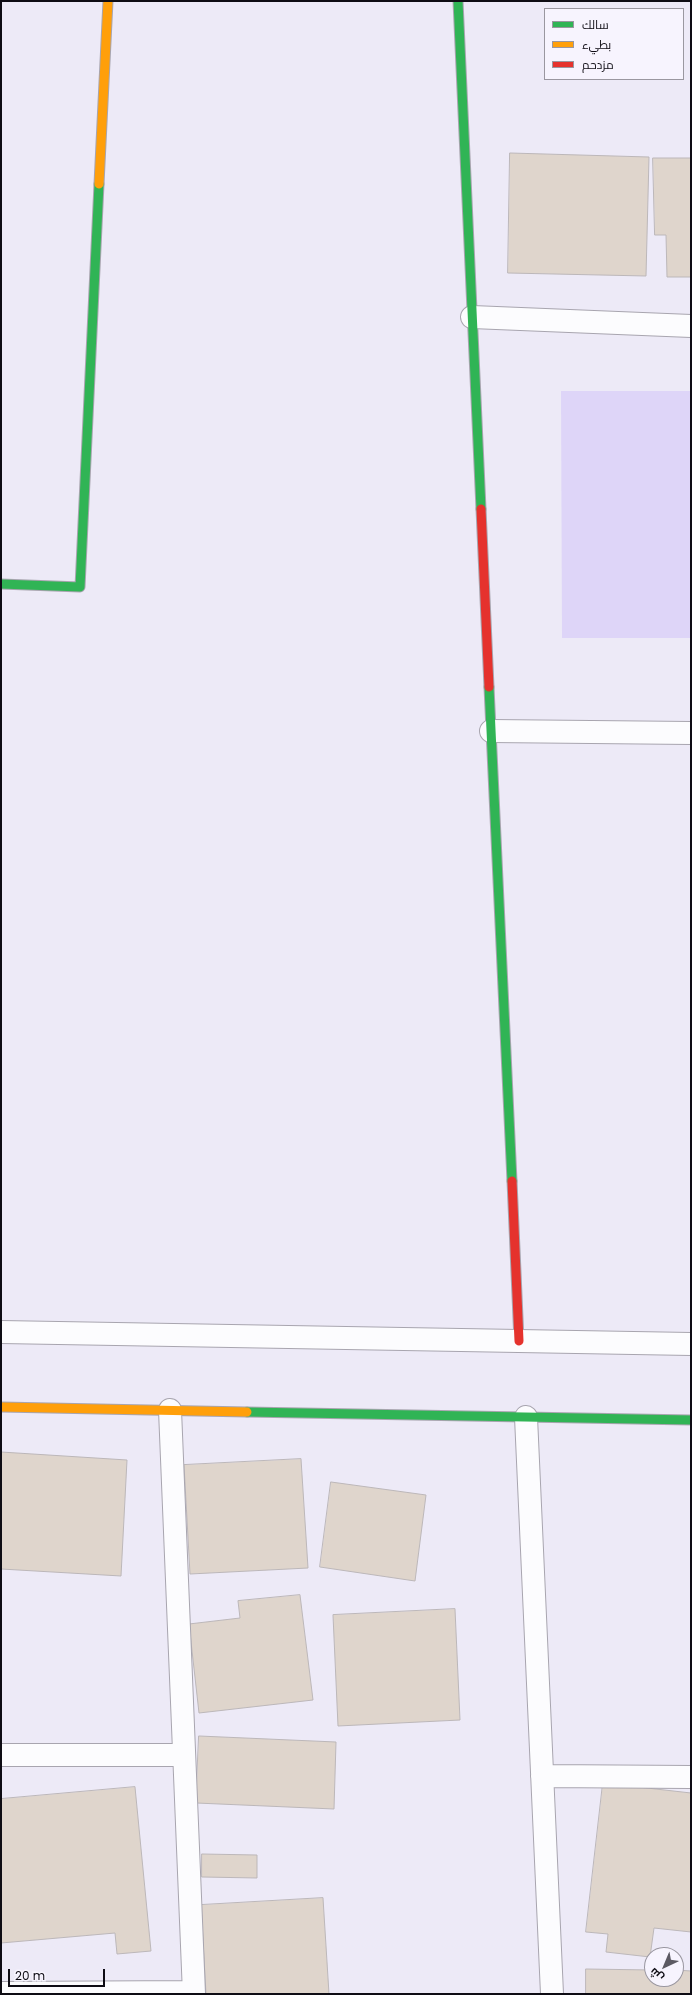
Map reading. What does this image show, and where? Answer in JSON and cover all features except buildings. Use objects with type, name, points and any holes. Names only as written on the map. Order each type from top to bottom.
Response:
[{"type":"street","points":[[1,584],[80,586],[108,1]]},
{"type":"street","points":[[458,1],[519,1341]]},
{"type":"street","points":[[472,317],[691,326]]},
{"type":"street","points":[[491,731],[691,733]]},
{"type":"street","points":[[1,1332],[691,1344]]},
{"type":"street","points":[[1,1407],[691,1420]]},
{"type":"street","points":[[1,1993],[193,1993],[170,1410]]},
{"type":"street","points":[[526,1417],[552,1994]]},
{"type":"street","points":[[1,1755],[184,1755]]},
{"type":"street","points":[[542,1776],[691,1777]]},
{"type":"shaded area","points":[[561,391],[691,391],[691,638],[562,638]]},
{"type":"traffic: fast","points":[[458,1],[481,509]]},
{"type":"traffic: fast","points":[[1,584],[80,587],[99,184]]},
{"type":"traffic: fast","points":[[489,687],[512,1181]]},
{"type":"traffic: fast","points":[[247,1412],[691,1420]]},
{"type":"traffic: slow","points":[[99,184],[108,1]]},
{"type":"traffic: slow","points":[[1,1407],[247,1412]]},
{"type":"traffic: jam","points":[[481,509],[489,687]]},
{"type":"traffic: jam","points":[[512,1181],[519,1341]]}]
